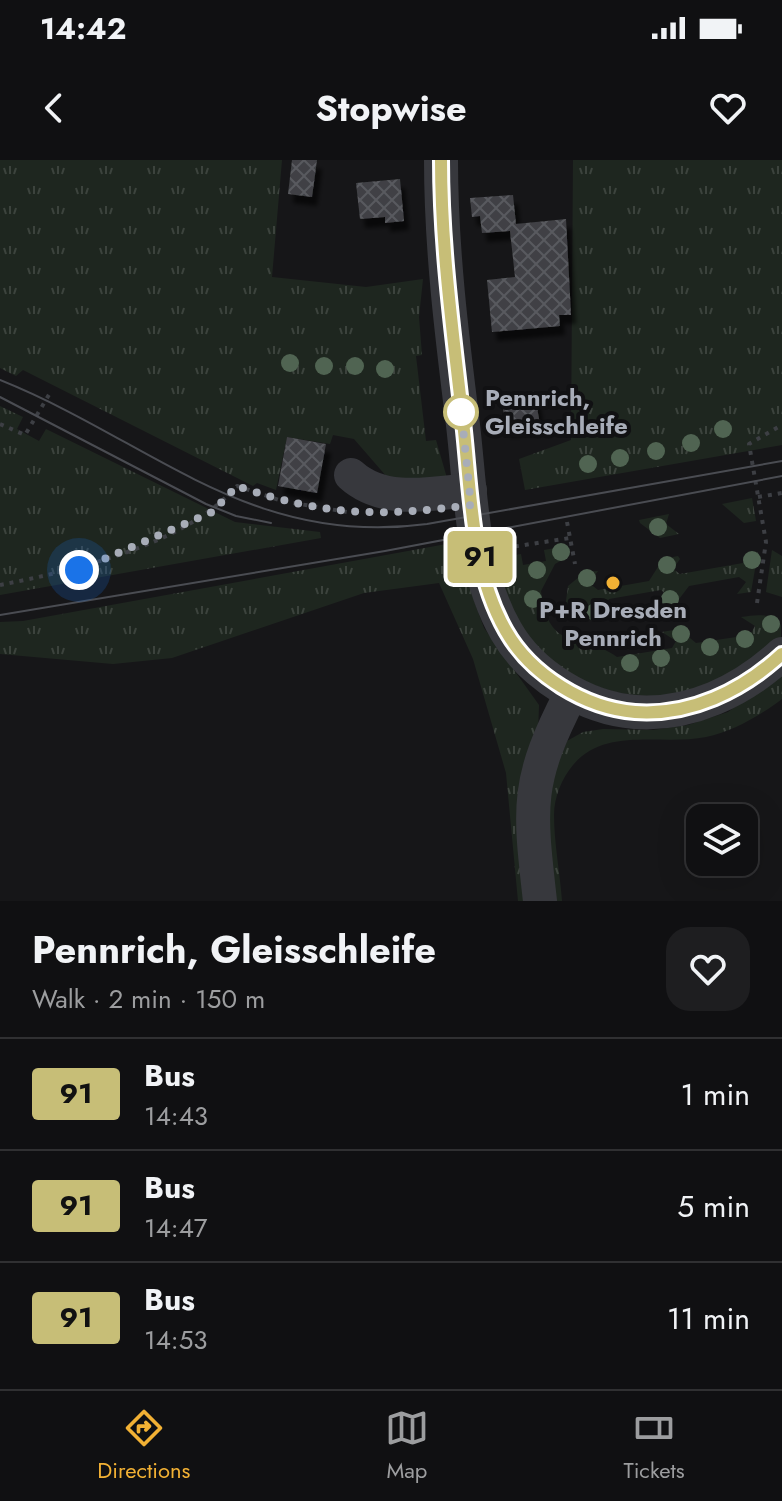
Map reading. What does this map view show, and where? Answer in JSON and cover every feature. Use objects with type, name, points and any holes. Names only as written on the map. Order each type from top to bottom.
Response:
[{"type":"street","points":[[441,160],[441,232],[470,490],[489,595],[507,633],[533,665],[571,694],[619,711],[658,713],[693,707],[733,690],[782,654]]},
{"type":"street","points":[[351,475],[366,489],[404,495],[470,490]]},
{"type":"street","points":[[540,901],[532,829],[532,791],[544,747],[571,694]]},
{"type":"path","points":[[0,424],[25,435],[50,393]]},
{"type":"path","points":[[757,603],[766,542],[749,444],[782,425]]},
{"type":"path","points":[[0,585],[79,570],[112,558],[212,512],[237,486],[282,501],[364,514]]},
{"type":"path","points":[[758,497],[782,493]]},
{"type":"path","points":[[567,522],[575,564]]},
{"type":"path","points":[[498,549],[570,538]]},
{"type":"green space","points":[[0,160],[282,160],[272,277],[366,287],[423,279],[419,317],[422,355],[416,356],[426,441],[436,440],[449,485],[387,477],[354,439],[333,435],[330,444],[287,437],[276,490],[257,483],[253,486],[23,370],[16,376],[0,368]]},
{"type":"green space","points":[[573,160],[782,160],[782,445],[525,490],[519,459],[571,440]]},
{"type":"green space","points":[[0,406],[23,417],[17,429],[39,441],[46,429],[235,522],[320,532],[321,538],[0,595]]},
{"type":"green space","points":[[752,498],[756,521],[744,523],[722,504]]},
{"type":"green space","points":[[669,514],[666,524],[679,534],[660,538],[639,520]]},
{"type":"green space","points":[[463,541],[474,601],[484,628],[539,705],[532,901],[518,901],[506,773],[473,659],[439,583],[364,593],[172,658],[113,664],[0,654],[0,622],[23,621]]},
{"type":"green space","points":[[567,546],[569,556],[555,564],[541,591],[551,625],[568,638],[591,644],[617,657],[672,648],[676,641],[662,632],[679,629],[696,643],[750,635],[755,626],[741,617],[758,615],[772,618],[781,625],[781,637],[764,652],[731,672],[704,686],[676,694],[648,696],[620,693],[593,685],[568,672],[545,654],[525,632],[510,606],[494,559],[521,554],[523,565],[546,561],[544,550]]},
{"type":"green space","points":[[772,550],[782,556],[782,597],[766,592]]},
{"type":"green space","points":[[758,552],[751,592],[737,594],[746,582],[739,577],[689,586],[673,607],[660,609],[669,597],[661,590],[609,599],[595,621],[573,617],[565,608],[568,586],[585,572],[598,571],[589,583],[598,590],[649,581],[663,559],[678,556],[680,559],[673,569],[680,574],[743,563],[750,554]]},
{"type":"green space","points":[[782,673],[782,699],[736,727],[706,737],[618,741],[586,753],[573,765],[555,801],[555,836],[562,901],[552,901],[542,803],[567,741],[583,732],[603,729],[653,730],[688,725],[728,712]]},
{"type":"building","points":[[292,160],[317,160],[312,197],[288,194]]},
{"type":"building","points":[[400,179],[404,221],[385,223],[385,217],[360,219],[356,183]]},
{"type":"building","points":[[513,195],[516,224],[566,219],[571,315],[559,315],[560,326],[492,332],[487,280],[515,277],[510,231],[482,233],[480,216],[472,217],[470,198]]},
{"type":"building","points":[[534,391],[540,424],[506,429],[501,396]]},
{"type":"building","points":[[287,437],[326,444],[317,493],[278,486]]},
{"type":"tram line","points":[[0,380],[55,405],[204,484],[254,505],[307,520],[364,527],[427,524],[782,461]]},
{"type":"tram line","points":[[0,397],[206,504],[236,516],[271,523]]},
{"type":"tram line","points":[[0,615],[385,551],[782,476]]},
{"type":"bus line","name":"91","points":[[441,160],[441,232],[471,505],[489,595],[507,633],[533,665],[571,694],[619,711],[658,713],[693,707],[733,690],[782,654]]},
{"type":"place","name":"Pennrich, Gleisschleife","points":[[461,412]]},
{"type":"place","name":"P+R Dresden Pennrich","points":[[613,583]]},
{"type":"route","points":[[79,570],[212,512],[237,486],[282,501],[364,514],[419,512],[471,505],[460,399],[461,412]]}]
